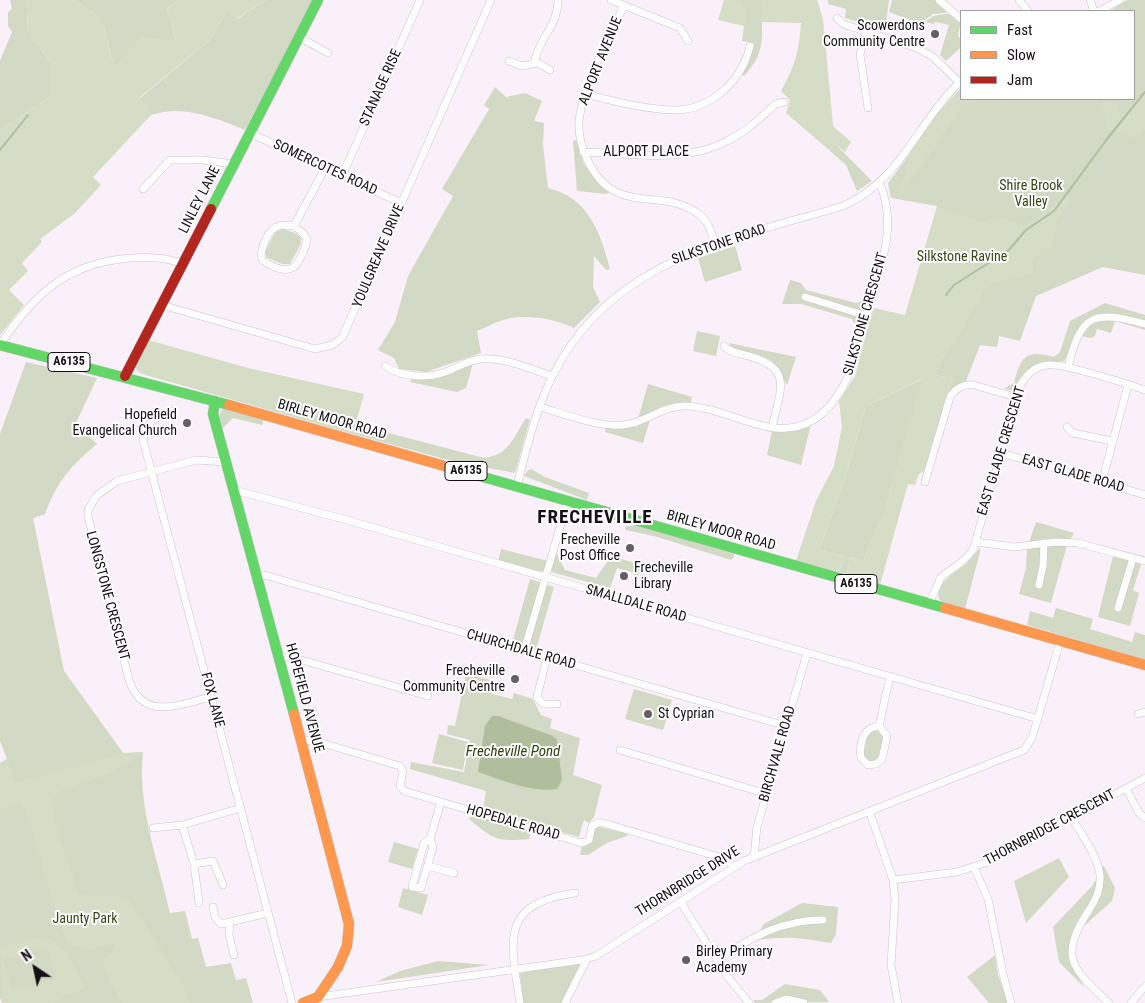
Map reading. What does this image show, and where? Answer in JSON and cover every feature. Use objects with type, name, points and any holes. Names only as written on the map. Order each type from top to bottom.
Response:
[{"type":"main road","name":"LINLEY LANE","points":[[125,376],[318,0]]},
{"type":"main road","name":"BIRLEY MOOR ROAD","points":[[0,345],[215,400],[517,485],[704,541],[1145,665]]},
{"type":"main road","name":"HOPEFIELD AVENUE","points":[[215,400],[213,414],[350,926],[346,952],[321,988],[318,997]]},
{"type":"main road","name":"THORNBRIDGE DRIVE","points":[[303,1003],[318,997]]},
{"type":"street","name":"STANAGE RISE","points":[[342,176],[420,0]]},
{"type":"street","name":"YOULGREAVE DRIVE","points":[[162,304],[320,349],[332,345],[345,333],[491,0]]},
{"type":"street","points":[[534,63],[542,42],[556,20],[558,0]]},
{"type":"street","points":[[611,0],[680,28],[688,42]]},
{"type":"street","points":[[939,0],[960,18]]},
{"type":"street","points":[[1019,0],[1027,10]]},
{"type":"street","points":[[1101,10],[1120,0]]},
{"type":"street","name":"ALPORT AVENUE","points":[[624,5],[585,94],[579,116],[584,152],[595,175],[615,192],[680,205],[696,211],[707,222],[715,245]]},
{"type":"street","points":[[837,18],[843,24],[902,42],[932,56],[960,82]]},
{"type":"street","points":[[866,31],[860,54],[868,108]]},
{"type":"street","points":[[299,37],[328,53]]},
{"type":"street","points":[[585,94],[672,110],[690,107],[714,97],[729,85],[743,67],[750,46]]},
{"type":"street","points":[[509,62],[522,66],[534,63],[550,70]]},
{"type":"street","name":"SILKSTONE ROAD","points":[[517,485],[540,407],[552,376],[585,327],[613,298],[669,262],[715,245],[843,206],[880,184],[901,160],[930,116],[960,82]]},
{"type":"street","name":"ALPORT PLACE","points":[[584,152],[668,155],[702,151],[726,142],[740,134],[776,104],[784,102]]},
{"type":"street","name":"SOMERCOTES ROAD","points":[[250,133],[401,203]]},
{"type":"street","points":[[143,189],[170,160],[234,164]]},
{"type":"street","points":[[294,226],[325,168]]},
{"type":"street","name":"SILKSTONE CRESCENT","points":[[540,407],[618,426],[638,422],[674,407],[691,406],[772,427],[791,427],[811,420],[836,399],[850,373],[867,316],[889,232],[888,206],[880,184]]},
{"type":"street","points":[[280,225],[294,226],[306,238],[307,242],[295,266],[289,269],[275,268],[262,260],[262,249],[272,229],[280,225]]},
{"type":"street","points":[[0,345],[29,306],[42,293],[84,266],[115,259],[148,257],[183,264]]},
{"type":"street","points":[[804,297],[867,316]]},
{"type":"street","points":[[1068,368],[1080,331],[1093,318],[1116,316],[1145,324]]},
{"type":"street","points":[[724,346],[730,351],[767,361],[778,373],[781,387],[772,427]]},
{"type":"street","points":[[385,366],[398,373],[426,376],[444,373],[472,360],[491,359],[552,376]]},
{"type":"street","name":"EAST GLADE CRESCENT","points":[[929,604],[941,577],[968,556],[976,542],[1021,384],[1033,370],[1049,364],[1145,390]]},
{"type":"street","points":[[925,482],[950,397],[954,391],[966,384],[1018,398]]},
{"type":"street","points":[[1102,482],[1128,386]]},
{"type":"street","name":"FOX LANE","points":[[173,411],[152,420],[143,433],[143,440],[292,1003]]},
{"type":"street","points":[[1067,427],[1073,433],[1112,441]]},
{"type":"street","name":"EAST GLADE ROAD","points":[[1001,453],[1145,495]]},
{"type":"street","name":"LONGSTONE CRESCENT","points":[[211,697],[167,707],[150,706],[142,702],[132,688],[88,525],[88,510],[96,496],[109,484],[196,460],[226,462]]},
{"type":"street","name":"SMALLDALE ROAD","points":[[234,490],[1038,719]]},
{"type":"street","points":[[524,650],[568,500]]},
{"type":"street","points":[[976,542],[1015,547],[1044,543],[1078,543],[1145,560]]},
{"type":"street","points":[[1039,585],[1043,566],[1044,543]]},
{"type":"street","points":[[1118,608],[1133,558]]},
{"type":"street","name":"CHURCHDALE ROAD","points":[[256,574],[786,726]]},
{"type":"street","name":"THORNBRIDGE DRIVE","points":[[318,997],[587,959],[605,952],[680,901],[734,867],[754,857],[1018,754],[1028,745],[1038,719],[1060,642]]},
{"type":"street","name":"BIRCHVALE ROAD","points":[[754,857],[754,838],[807,653]]},
{"type":"street","points":[[279,657],[291,657],[428,696]]},
{"type":"street","points":[[547,657],[537,697],[543,704],[557,704]]},
{"type":"street","points":[[879,726],[890,676]]},
{"type":"street","points":[[879,726],[887,736],[882,759],[876,764],[868,765],[860,758],[864,733],[870,728],[879,726]]},
{"type":"street","name":"HOPEDALE ROAD","points":[[301,740],[315,741],[400,766],[403,771],[401,790],[441,802],[582,843],[588,840],[592,826],[600,822],[726,859],[734,867]]},
{"type":"street","points":[[620,750],[767,794]]},
{"type":"street","name":"THORNBRIDGE CRESCENT","points":[[893,880],[936,876],[974,867],[1004,854],[1145,778]]},
{"type":"street","points":[[1126,788],[1139,813],[1145,818]]},
{"type":"street","points":[[430,839],[424,842],[412,887],[422,888],[433,847],[430,839],[441,802]]},
{"type":"street","points":[[152,828],[182,824],[241,808]]},
{"type":"street","points":[[870,813],[893,880],[895,900],[892,965],[898,1003]]},
{"type":"street","points":[[1071,817],[1097,864],[1100,879],[1099,891],[1095,900],[1073,939],[1072,957],[1080,974],[1109,1003]]},
{"type":"street","points":[[182,824],[194,864],[194,878],[199,903]]},
{"type":"street","points":[[194,864],[213,861],[223,885]]},
{"type":"street","points":[[428,866],[454,873]]},
{"type":"street","points":[[974,867],[988,899],[1003,974],[1011,1003]]},
{"type":"street","points":[[520,1003],[513,935],[521,917],[544,899],[574,893]]},
{"type":"street","points":[[680,901],[717,961],[749,1003]]},
{"type":"street","points":[[213,907],[218,922],[230,923],[268,913]]},
{"type":"street","points":[[717,961],[749,938],[772,928],[799,921],[823,920]]},
{"type":"street","points":[[230,923],[234,955]]},
{"type":"street","points":[[565,1003],[587,959]]},
{"type":"street","points":[[1131,1003],[1145,986]]},
{"type":"street","points":[[775,1003],[786,999],[804,1003]]},
{"type":"green space","points":[[10,0],[26,0],[28,8],[27,30],[51,63],[51,96],[0,130],[0,61],[12,32],[8,26],[8,12],[12,9]]},
{"type":"green space","points":[[26,0],[74,0],[94,13],[104,28],[114,66],[140,36],[176,41],[167,8],[178,0],[266,0],[236,19],[228,9],[210,40],[140,97],[151,115],[93,177],[101,185],[74,214],[40,239],[42,242],[22,263],[28,271],[9,290],[24,305],[0,335],[0,130],[51,96],[51,63],[27,30],[28,8]]},
{"type":"green space","points":[[74,0],[178,0],[167,8],[176,41],[114,66],[104,28],[94,13]]},
{"type":"green space","points":[[266,0],[313,0],[245,130],[211,117],[187,112],[163,112],[151,115],[140,98],[210,40],[228,9],[237,19]]},
{"type":"green space","points":[[724,0],[742,0],[741,2],[746,11],[744,26],[718,20]]},
{"type":"green space","points":[[742,0],[763,0],[760,48],[752,66],[744,76],[741,74],[755,43],[742,41],[746,11],[740,2]]},
{"type":"green space","points":[[763,0],[817,0],[823,19],[833,126],[851,142],[845,152],[835,144],[829,150],[786,113],[790,100],[781,91],[796,58],[801,23],[760,22]]},
{"type":"green space","points":[[828,0],[889,0],[886,23],[891,25],[888,31],[845,18],[846,9],[828,4]]},
{"type":"green space","points":[[892,0],[936,0],[952,12],[933,14],[913,28],[915,22],[889,12]]},
{"type":"green space","name":"Shire Brook Valley","points":[[1127,0],[1145,0],[1145,275],[1103,267],[1036,296],[1020,341],[999,336],[997,347],[980,345],[966,381],[948,392],[953,378],[935,375],[943,356],[956,340],[937,206],[891,198],[888,183],[932,122],[960,89],[960,100],[1135,100],[1135,10],[1112,10]]},
{"type":"green space","points":[[955,15],[960,19],[958,36],[960,38],[960,48],[946,61],[940,55],[949,25],[925,22],[933,16]]},
{"type":"green space","points":[[495,87],[506,97],[525,93],[542,101],[534,121],[544,123],[543,145],[548,188],[562,193],[583,208],[597,230],[606,255],[610,269],[606,270],[594,256],[593,287],[600,302],[574,328],[541,318],[523,317],[507,319],[477,331],[481,353],[426,372],[399,369],[394,358],[378,350],[395,322],[408,276],[453,196],[442,189],[489,109],[484,105]]},
{"type":"green space","points":[[960,89],[960,100],[971,100],[956,115],[904,192],[897,199],[912,148],[932,120]]},
{"type":"green space","points":[[1145,89],[1145,130],[1139,139],[1107,129],[1101,100],[1110,100],[1119,106],[1120,122]]},
{"type":"green space","points":[[576,140],[584,164],[609,192],[607,194],[577,191],[573,141]]},
{"type":"green space","points":[[835,144],[872,181],[857,191],[846,165],[829,150]]},
{"type":"green space","name":"Silkstone Ravine","points":[[1068,195],[1072,201],[1057,220],[1053,244],[1033,260],[1033,274],[988,285],[956,341],[943,356],[935,375],[953,378],[924,471],[919,474],[915,485],[908,484],[880,585],[847,574],[850,557],[863,561],[884,513],[922,379],[866,406],[845,478],[819,550],[844,556],[839,572],[796,561],[816,501],[834,466],[842,427],[839,401],[855,376],[874,308],[905,315],[937,206],[985,223],[995,216],[1026,225]]},
{"type":"green space","points":[[283,229],[295,233],[301,238],[301,244],[290,264],[282,264],[266,257],[265,252],[275,232]]},
{"type":"green space","points":[[735,246],[742,270],[705,282],[698,258]]},
{"type":"green space","points":[[790,280],[801,283],[806,290],[856,303],[866,300],[858,330],[852,319],[801,304],[782,304]]},
{"type":"green space","points":[[1105,303],[1145,315],[1145,330],[1115,321],[1111,333],[1097,329],[1095,336],[1091,338],[1075,335],[1065,360],[1033,366],[1014,391],[1004,389],[1014,383],[1019,366],[1026,357],[1037,354],[1054,357],[1060,352],[1070,321]]},
{"type":"green space","points":[[697,331],[720,336],[716,356],[693,351]]},
{"type":"green space","points":[[148,340],[248,368],[364,394],[353,434],[142,374],[137,371],[135,365]]},
{"type":"green space","points":[[729,343],[796,357],[787,385],[772,361],[764,357],[732,349]]},
{"type":"green space","name":"Jaunty Park","points":[[26,362],[97,378],[76,423],[97,444],[60,483],[45,514],[33,518],[64,671],[124,754],[143,752],[142,772],[146,813],[170,913],[185,911],[192,939],[198,938],[206,967],[231,963],[236,980],[246,978],[253,1003],[2,1003],[0,998],[0,763],[7,759],[0,741],[0,434]]},
{"type":"green space","points":[[473,363],[466,388],[457,392],[410,382],[412,378],[444,376]]},
{"type":"green space","points":[[923,379],[884,513],[863,561],[850,557],[847,574],[839,572],[844,556],[819,550],[845,478],[866,406]]},
{"type":"green space","points":[[648,384],[692,397],[691,403],[663,406],[638,419]]},
{"type":"green space","points":[[223,408],[264,419],[262,425],[233,418],[222,429],[219,415]]},
{"type":"green space","points":[[526,418],[530,420],[515,473],[452,461],[353,434],[355,426],[362,426],[484,458],[505,449],[514,439]]},
{"type":"green space","points":[[650,420],[643,443],[605,432],[606,428],[636,427]]},
{"type":"green space","points":[[811,424],[801,465],[767,455],[772,431],[787,432]]},
{"type":"green space","points":[[531,469],[545,477],[589,493],[587,500],[524,476]]},
{"type":"green space","points":[[1036,522],[1074,533],[1067,545],[1051,603],[1019,594],[1026,568],[1027,548]]},
{"type":"green space","points":[[626,526],[640,526],[734,554],[734,557],[731,560],[654,536],[625,530]]},
{"type":"green space","points":[[981,548],[965,609],[948,605],[939,599],[940,588],[943,583],[967,563]]},
{"type":"green space","points":[[501,549],[552,562],[555,550],[565,570],[596,578],[611,556],[642,565],[635,585],[632,584],[635,573],[617,568],[610,588],[544,570],[539,573],[498,562]]},
{"type":"green space","points":[[1113,556],[1145,563],[1145,565],[1141,564],[1133,590],[1139,593],[1130,626],[1098,617]]},
{"type":"green space","points":[[530,579],[554,587],[536,650],[512,643]]},
{"type":"green space","points":[[1056,608],[1093,619],[1090,629],[1132,642],[1135,632],[1145,635],[1145,660],[1027,625],[1030,611],[1053,618]]},
{"type":"green space","points":[[466,674],[495,681],[492,694],[512,699],[514,693],[533,699],[541,715],[552,719],[550,728],[580,738],[573,775],[602,785],[594,817],[589,823],[584,820],[579,837],[483,810],[486,791],[410,769],[411,762],[464,772],[470,740],[447,734],[448,725],[455,726]]},
{"type":"green space","points":[[634,689],[672,700],[663,730],[625,719]]},
{"type":"green space","points":[[876,728],[884,736],[880,754],[876,760],[867,762],[863,756],[868,733]]},
{"type":"green space","points":[[439,734],[468,742],[463,770],[432,763]]},
{"type":"green space","points":[[140,752],[141,755],[110,773],[72,786],[51,798],[59,837],[79,894],[116,896],[129,900],[181,980],[190,1003],[121,1003],[104,971],[103,961],[114,949],[115,943],[89,950],[67,944],[58,921],[27,812],[20,804],[0,809],[0,763],[7,760],[16,782],[124,753]]},
{"type":"green space","points":[[472,814],[531,831],[529,839],[509,840],[496,838],[469,819]]},
{"type":"green space","points":[[596,826],[628,834],[607,843],[588,855],[580,855],[582,846]]},
{"type":"green space","points":[[394,842],[418,849],[412,869],[388,862]]},
{"type":"green space","points":[[1059,858],[1069,877],[1026,923],[1014,881]]},
{"type":"green space","points":[[1104,866],[1115,888],[1112,901],[1083,927],[1102,890],[1100,868]]},
{"type":"green space","points":[[1094,881],[1097,882],[1096,890],[1073,931],[1069,949],[1072,966],[1085,988],[1059,962],[1053,927],[1093,885]]},
{"type":"green space","points":[[403,888],[428,895],[422,915],[398,907]]},
{"type":"green space","points":[[802,903],[838,907],[836,934],[831,943],[792,938],[753,941],[764,924]]},
{"type":"green space","points":[[46,937],[65,953],[74,966],[85,989],[66,995],[53,1003],[2,1003],[0,946]],"holes":[[[47,947],[56,978],[12,991],[3,960]]]},
{"type":"green space","points":[[995,955],[998,975],[1008,1003],[989,1003],[967,977]]},
{"type":"green space","points":[[438,961],[489,965],[376,982],[400,971]]},
{"type":"green space","points":[[579,963],[580,968],[561,1003],[523,1003],[520,973]]},
{"type":"green space","points":[[785,984],[820,990],[829,1002],[755,1003],[753,1000],[762,1000]]},
{"type":"water","name":"Frecheville Pond","points":[[492,716],[498,716],[553,736],[557,740],[562,780],[557,789],[547,790],[527,787],[478,772],[485,726]]},
{"type":"waterway","points":[[946,295],[954,285],[1009,250],[1026,230],[1054,211],[1107,139],[1145,92]]},
{"type":"waterway","points":[[0,150],[28,115]]},
{"type":"traffic: fast","points":[[211,209],[318,0]]},
{"type":"traffic: fast","points":[[0,345],[229,405]]},
{"type":"traffic: fast","points":[[215,401],[213,414],[294,714]]},
{"type":"traffic: fast","points":[[448,467],[945,608]]},
{"type":"traffic: slow","points":[[229,405],[448,467]]},
{"type":"traffic: slow","points":[[945,608],[1145,665]]},
{"type":"traffic: slow","points":[[294,714],[349,924],[347,946],[338,967],[318,997],[303,1003]]},
{"type":"traffic: jam","points":[[125,376],[211,209]]},
{"type":"place","name":"Scowerdons Community Centre","points":[[935,34]]},
{"type":"place","name":"Hopefield Evangelical Church","points":[[187,423]]},
{"type":"place","name":"Frecheville Post Office","points":[[630,548]]},
{"type":"place","name":"Frecheville Library","points":[[624,576]]},
{"type":"place","name":"Frecheville Community Centre","points":[[515,679]]},
{"type":"place","name":"St Cyprian","points":[[648,714]]},
{"type":"place","name":"Birley Primary Academy","points":[[686,960]]},
{"type":"district","name":"FRECHEVILLE","points":[[595,518]]}]
